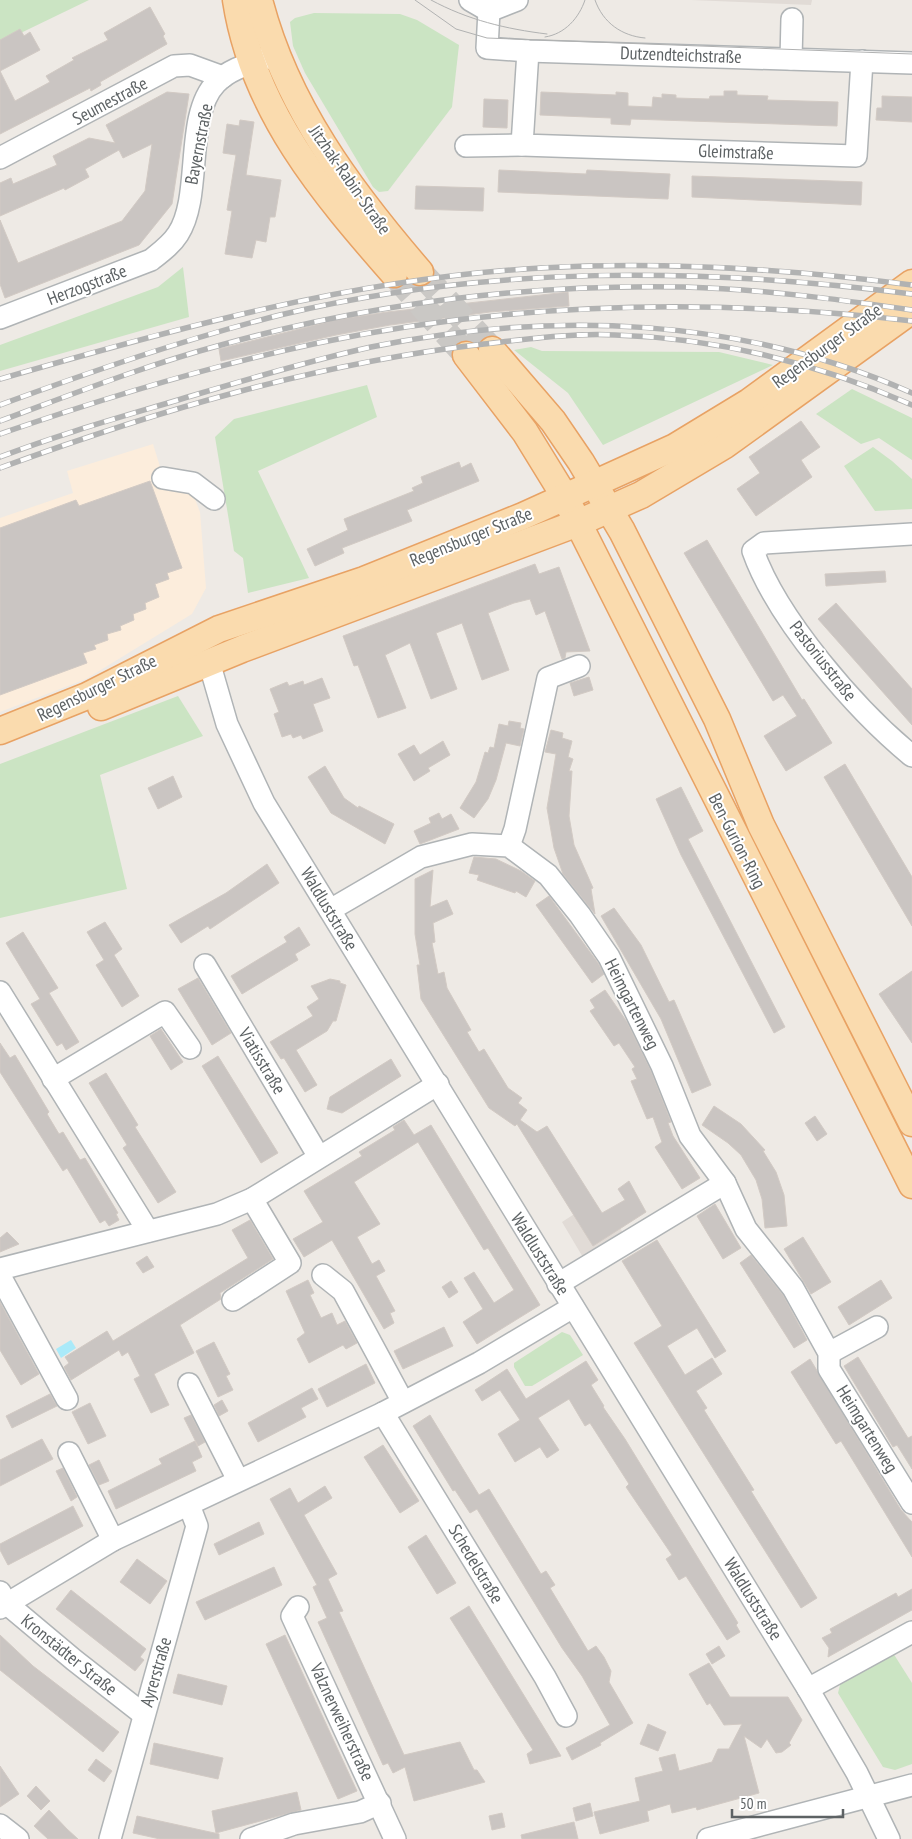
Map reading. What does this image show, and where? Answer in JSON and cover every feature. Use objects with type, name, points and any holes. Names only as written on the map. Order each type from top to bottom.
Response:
[{"type":"main road","points":[[236,0],[252,63]]},
{"type":"main road","points":[[259,0],[276,55]]},
{"type":"main road","name":"Jitzhak-Rabin-Straße","points":[[276,55],[300,105],[336,167],[376,220],[420,272]]},
{"type":"main road","name":"Jitzhak-Rabin-Straße","points":[[252,63],[268,103],[298,156],[329,198],[394,274]]},
{"type":"main road","name":"Regensburger Straße","points":[[0,731],[87,696],[192,640],[229,624],[364,580],[565,497],[675,447],[721,421],[819,353],[912,283]]},
{"type":"main road","name":"Regensburger Straße","points":[[0,747],[209,662],[610,510],[709,456],[912,310]]},
{"type":"main road","points":[[492,350],[553,421],[595,484]]},
{"type":"main road","points":[[466,355],[525,432],[565,497]]},
{"type":"main road","name":"Ben-Gurion-Ring","points":[[595,484],[708,701],[761,825],[912,1123]]},
{"type":"main road","name":"Ben-Gurion-Ring","points":[[565,497],[912,1185]]},
{"type":"main road","points":[[209,662],[209,652],[229,624]]},
{"type":"street","points":[[470,0],[489,11],[517,0]]},
{"type":"street","name":"Dutzendteichstraße","points":[[489,11],[487,48],[528,51],[912,63]]},
{"type":"street","points":[[791,59],[792,19]]},
{"type":"street","points":[[522,145],[528,51]]},
{"type":"street","points":[[222,77],[252,63],[276,55]]},
{"type":"street","name":"Gleimstraße","points":[[466,146],[522,145],[856,156],[862,61]]},
{"type":"street","name":"Seumestraße","points":[[0,158],[174,66],[190,65],[222,77]]},
{"type":"street","name":"Bayernstraße","points":[[170,245],[185,219],[203,108],[213,86],[222,77]]},
{"type":"street","name":"Herzogstraße","points":[[0,318],[143,264],[170,245]]},
{"type":"street","points":[[163,478],[193,483],[214,499]]},
{"type":"street","name":"Pastoriusstraße","points":[[912,534],[751,544],[759,569],[800,636],[859,707],[912,756]]},
{"type":"street","name":"Waldluststraße","points":[[209,662],[227,724],[255,786],[401,1028],[438,1084],[558,1284],[808,1689],[869,1798],[888,1839]]},
{"type":"street","points":[[330,910],[421,857],[472,844],[509,846],[515,829],[548,678],[579,666]]},
{"type":"street","name":"Heimgartenweg","points":[[509,846],[548,875],[580,915],[608,957],[662,1066],[690,1136],[725,1183],[746,1229],[793,1288],[829,1353],[829,1369],[912,1503]]},
{"type":"street","name":"Viatisstraße","points":[[205,965],[319,1157]]},
{"type":"street","points":[[0,992],[148,1231]]},
{"type":"street","points":[[53,1079],[165,1012],[190,1048]]},
{"type":"street","points":[[0,1269],[217,1214],[252,1199],[438,1084]]},
{"type":"street","points":[[558,1284],[725,1183]]},
{"type":"street","points":[[233,1300],[290,1263],[252,1199]]},
{"type":"street","points":[[323,1275],[343,1291],[403,1402]]},
{"type":"street","points":[[0,1276],[67,1398]]},
{"type":"street","points":[[2,1601],[113,1540],[383,1413],[479,1363],[573,1307]]},
{"type":"street","points":[[829,1353],[877,1327]]},
{"type":"street","points":[[189,1384],[238,1480]]},
{"type":"street","name":"Schedelstraße","points":[[383,1413],[545,1677],[566,1716]]},
{"type":"street","points":[[69,1453],[113,1540]]},
{"type":"street","name":"Ayrerstraße","points":[[110,1839],[196,1526],[189,1505]]},
{"type":"street","name":"Kronstädter Straße","points":[[2,1601],[144,1714]]},
{"type":"street","name":"Valznerweiherstraße","points":[[298,1607],[292,1616],[396,1839]]},
{"type":"street","points":[[808,1689],[912,1632]]},
{"type":"street","points":[[708,1839],[740,1835],[912,1785]]},
{"type":"street","points":[[251,1839],[294,1824],[360,1812],[380,1803]]},
{"type":"street","points":[[0,1825],[18,1839]]},
{"type":"shaded area","points":[[691,0],[812,0],[811,5]]},
{"type":"shaded area","points":[[153,444],[166,486],[193,494],[200,512],[206,588],[192,614],[86,679],[0,712],[0,518],[73,493],[67,471]]},
{"type":"shaded area","points":[[593,1202],[605,1222],[613,1218],[624,1234],[584,1259],[562,1222]]},
{"type":"green space","points":[[0,0],[89,0],[0,43]]},
{"type":"green space","points":[[314,13],[400,14],[417,20],[459,45],[452,107],[388,191],[379,192],[373,187],[305,73],[293,46],[290,22],[295,18]]},
{"type":"green space","points":[[183,267],[189,317],[0,371],[0,345],[158,287]]},
{"type":"green space","points":[[531,347],[542,351],[719,352],[773,365],[603,445],[568,393],[514,350]]},
{"type":"green space","points":[[367,385],[377,417],[258,471],[309,578],[248,593],[243,558],[234,551],[215,437],[234,419]]},
{"type":"green space","points":[[852,389],[912,418],[912,460],[879,438],[861,444],[816,414]]},
{"type":"green space","points":[[873,447],[912,479],[912,509],[875,511],[844,466]]},
{"type":"green space","points":[[178,696],[203,736],[100,775],[127,889],[0,918],[0,764]]},
{"type":"green space","points":[[562,1332],[570,1335],[583,1355],[532,1386],[525,1386],[514,1367],[514,1363]]},
{"type":"green space","points":[[893,1653],[912,1683],[912,1764],[895,1770],[883,1767],[838,1693],[841,1681]]},
{"type":"water","points":[[71,1340],[76,1348],[61,1358],[56,1349]]},
{"type":"building","points":[[150,7],[165,34],[163,36],[167,44],[100,82],[101,85],[91,91],[90,88],[0,134],[0,71],[15,101],[50,82],[46,76],[74,60],[72,58],[108,40],[104,33]]},
{"type":"building","points":[[20,29],[24,36],[30,32],[40,50],[0,71],[0,40]]},
{"type":"building","points":[[724,91],[737,91],[737,95],[768,96],[767,100],[838,102],[837,126],[631,119],[630,125],[611,124],[611,118],[540,115],[541,92],[616,95],[616,92],[628,93],[628,106],[652,107],[653,97],[662,98],[662,94],[676,95],[676,98],[709,99],[710,96],[724,96]]},
{"type":"building","points":[[167,92],[189,94],[172,204],[139,245],[5,298],[0,284],[0,220],[18,263],[122,221],[145,191],[152,144],[123,158],[119,150],[85,169],[89,177],[65,190],[64,188],[0,216],[0,183],[11,178],[13,184],[57,165],[53,156],[89,138],[115,143],[106,125]]},
{"type":"building","points":[[882,96],[912,97],[912,122],[876,120],[877,108],[882,108]]},
{"type":"building","points":[[484,99],[508,100],[507,128],[483,127]]},
{"type":"building","points":[[240,120],[254,122],[246,175],[281,180],[275,217],[270,217],[266,242],[256,240],[252,258],[225,254],[232,211],[227,210],[236,155],[223,153],[227,124],[239,126]]},
{"type":"building","points":[[499,170],[586,174],[587,170],[670,174],[668,199],[498,192]]},
{"type":"building","points":[[692,176],[862,182],[861,205],[692,197]]},
{"type":"building","points":[[416,186],[484,188],[483,211],[415,209]]},
{"type":"building","points":[[568,292],[569,306],[490,312],[390,325],[221,361],[219,349],[335,320],[387,312]]},
{"type":"building","points":[[801,421],[820,447],[801,460],[812,477],[756,516],[737,489],[760,473],[749,457]]},
{"type":"building","points":[[459,462],[461,468],[471,463],[479,481],[407,510],[412,521],[342,548],[344,553],[315,566],[307,549],[348,530],[344,519],[414,491],[412,488],[423,483],[421,477]]},
{"type":"building","points":[[150,481],[182,568],[167,573],[169,579],[155,584],[159,597],[145,603],[146,609],[133,614],[134,620],[120,626],[121,630],[107,634],[108,640],[94,645],[96,649],[83,653],[87,663],[0,695],[0,528],[76,500],[79,506]]},
{"type":"building","points":[[707,540],[802,700],[804,699],[832,743],[786,771],[764,736],[797,716],[783,695],[773,701],[684,553]]},
{"type":"building","points":[[535,564],[539,574],[559,567],[590,651],[566,652],[565,658],[562,659],[545,611],[536,615],[530,599],[514,603],[488,613],[509,670],[482,680],[462,623],[436,633],[457,689],[431,699],[410,643],[385,655],[406,708],[378,718],[358,665],[354,666],[343,636]]},
{"type":"building","points":[[885,571],[886,582],[826,586],[825,574]]},
{"type":"building","points":[[836,603],[912,689],[912,725],[818,619]]},
{"type":"building","points":[[589,677],[593,690],[574,696],[570,683]]},
{"type":"building","points":[[322,678],[330,698],[313,704],[323,731],[303,739],[301,735],[293,738],[291,734],[282,737],[274,714],[279,712],[270,689],[287,682],[289,686],[303,681],[304,685]]},
{"type":"building","points":[[509,721],[521,723],[520,728],[524,729],[520,746],[506,743],[496,780],[488,799],[474,818],[460,808],[476,782],[485,752],[488,753],[490,747],[494,748],[499,724],[508,726]]},
{"type":"building","points":[[551,730],[563,733],[562,738],[572,741],[568,757],[573,759],[569,771],[572,771],[569,816],[574,845],[593,888],[591,889],[595,914],[563,874],[554,848],[547,808],[556,754],[545,752]]},
{"type":"building","points":[[443,741],[450,755],[428,768],[430,771],[414,781],[398,754],[414,745],[420,755]]},
{"type":"building","points":[[845,764],[912,877],[912,926],[824,777]]},
{"type":"building","points":[[325,766],[344,798],[358,808],[359,806],[394,824],[385,844],[331,813],[308,777]]},
{"type":"building","points":[[173,776],[182,797],[158,809],[148,788]]},
{"type":"building","points":[[681,787],[703,831],[688,839],[785,1027],[774,1033],[681,855],[656,799]]},
{"type":"building","points":[[439,813],[442,819],[451,814],[459,829],[420,844],[414,831],[431,823],[429,818]]},
{"type":"building","points":[[474,857],[496,859],[521,871],[535,881],[526,897],[516,891],[515,893],[477,880],[479,875],[469,873]]},
{"type":"building","points":[[267,864],[279,883],[210,929],[208,926],[181,943],[169,925],[226,893]]},
{"type":"building","points":[[433,870],[430,907],[447,900],[453,914],[433,923],[435,942],[432,943],[438,974],[444,972],[447,988],[471,1030],[467,1032],[479,1052],[484,1049],[508,1088],[522,1098],[518,1103],[527,1110],[520,1120],[537,1132],[547,1126],[602,1213],[625,1200],[618,1189],[629,1181],[646,1212],[593,1246],[517,1124],[515,1126],[489,1108],[421,999],[417,965],[420,965],[415,934],[415,879]]},
{"type":"building","points":[[549,896],[604,974],[592,983],[536,905]]},
{"type":"building","points":[[614,908],[641,945],[669,1002],[674,1000],[711,1085],[692,1093],[661,1019],[601,916]]},
{"type":"building","points":[[105,922],[122,949],[114,955],[139,996],[122,1007],[96,965],[104,960],[87,932]]},
{"type":"building","points":[[299,927],[310,945],[295,954],[298,960],[242,994],[231,976],[287,942],[284,937]]},
{"type":"building","points":[[23,932],[58,988],[49,993],[79,1042],[66,1050],[62,1043],[57,1046],[31,1004],[40,999],[6,943]]},
{"type":"building","points":[[912,971],[912,1043],[879,994]]},
{"type":"building","points":[[198,978],[231,1033],[212,1045],[178,989]]},
{"type":"building","points":[[330,979],[340,981],[340,983],[346,985],[336,1021],[333,1021],[327,1031],[296,1050],[317,1085],[305,1092],[284,1058],[281,1059],[270,1042],[313,1016],[307,1007],[319,999],[311,986]]},
{"type":"building","points":[[605,990],[627,1022],[651,1071],[671,1122],[668,1123],[673,1136],[700,1178],[682,1189],[655,1147],[662,1142],[653,1117],[647,1119],[631,1081],[637,1079],[632,1069],[635,1067],[619,1043],[614,1046],[590,1011],[595,1008],[590,1000]]},
{"type":"building","points":[[161,1029],[183,1062],[171,1070],[150,1036]]},
{"type":"building","points":[[0,1043],[10,1058],[15,1055],[49,1112],[47,1114],[59,1134],[63,1132],[80,1160],[85,1158],[118,1213],[116,1214],[119,1220],[109,1226],[105,1220],[100,1223],[67,1168],[63,1171],[0,1072]]},
{"type":"building","points":[[218,1056],[278,1153],[261,1163],[202,1066]]},
{"type":"building","points":[[391,1059],[401,1076],[342,1113],[327,1109],[330,1097]]},
{"type":"building","points":[[106,1073],[138,1125],[135,1127],[176,1192],[158,1203],[123,1148],[127,1145],[89,1083]]},
{"type":"building","points":[[714,1106],[741,1124],[765,1150],[763,1151],[776,1172],[784,1195],[787,1226],[765,1228],[762,1199],[756,1180],[741,1155],[728,1143],[702,1125]]},
{"type":"building","points":[[815,1116],[827,1134],[817,1141],[805,1123]]},
{"type":"building","points":[[404,1120],[414,1135],[431,1125],[540,1305],[477,1344],[463,1322],[483,1309],[464,1278],[474,1272],[494,1303],[514,1290],[488,1248],[484,1250],[418,1142],[354,1182],[380,1224],[357,1237],[372,1264],[379,1260],[385,1271],[376,1276],[395,1311],[390,1313],[394,1323],[384,1329],[332,1240],[304,1257],[293,1239],[323,1222],[304,1191],[362,1156],[359,1152],[395,1130],[393,1127]]},
{"type":"building","points":[[715,1204],[741,1248],[723,1259],[697,1216]]},
{"type":"building","points":[[250,1220],[273,1259],[220,1293],[221,1299],[180,1325],[194,1353],[154,1374],[169,1405],[151,1413],[134,1379],[140,1376],[128,1352],[122,1356],[119,1350],[71,1380],[64,1367],[69,1363],[65,1357],[107,1331],[113,1341],[248,1258],[232,1230]]},
{"type":"building","points":[[7,1232],[19,1244],[0,1252],[0,1238]]},
{"type":"building","points":[[803,1237],[831,1282],[811,1294],[784,1249]]},
{"type":"building","points":[[657,1240],[726,1351],[715,1358],[697,1328],[667,1346],[685,1375],[712,1358],[722,1374],[696,1391],[707,1408],[704,1410],[754,1490],[751,1491],[817,1598],[801,1608],[634,1343],[662,1326],[622,1261]]},
{"type":"building","points":[[751,1255],[783,1295],[807,1340],[794,1348],[740,1263]]},
{"type":"building","points":[[147,1256],[154,1267],[143,1273],[136,1263]]},
{"type":"building","points":[[308,1280],[314,1293],[310,1295],[321,1318],[332,1313],[337,1325],[345,1321],[357,1343],[346,1349],[343,1345],[309,1363],[297,1339],[305,1333],[286,1291]]},
{"type":"building","points":[[881,1280],[892,1298],[849,1325],[838,1307]]},
{"type":"building","points":[[451,1281],[458,1292],[449,1298],[442,1287]]},
{"type":"building","points":[[0,1302],[39,1374],[21,1385],[0,1350]]},
{"type":"building","points":[[444,1327],[453,1346],[403,1369],[394,1351]]},
{"type":"building","points":[[214,1342],[230,1374],[226,1376],[233,1390],[218,1397],[196,1351]]},
{"type":"building","points":[[858,1357],[908,1438],[912,1436],[912,1469],[897,1445],[893,1447],[844,1366]]},
{"type":"building","points":[[810,1359],[901,1510],[912,1522],[912,1557],[841,1441],[836,1444],[791,1372]]},
{"type":"building","points":[[586,1361],[598,1380],[591,1385],[603,1407],[625,1439],[738,1623],[736,1625],[740,1632],[727,1640],[686,1576],[679,1580],[666,1559],[672,1555],[626,1487],[629,1484],[590,1423],[585,1426],[569,1399],[538,1418],[559,1450],[547,1458],[540,1447],[515,1462],[498,1434],[520,1420],[500,1390],[482,1401],[475,1390],[507,1369],[526,1399]]},
{"type":"building","points":[[366,1364],[375,1383],[327,1407],[318,1389]]},
{"type":"building","points":[[312,1388],[318,1399],[301,1408],[306,1417],[258,1442],[248,1423]]},
{"type":"building","points":[[50,1394],[57,1406],[12,1428],[6,1416]]},
{"type":"building","points":[[222,1400],[228,1411],[219,1416],[214,1405]]},
{"type":"building","points":[[90,1403],[106,1436],[88,1444],[72,1412]]},
{"type":"building","points":[[191,1415],[205,1442],[198,1446],[184,1418]]},
{"type":"building","points":[[430,1415],[479,1495],[489,1489],[541,1574],[546,1571],[555,1585],[550,1588],[588,1651],[596,1646],[604,1657],[611,1671],[609,1682],[633,1723],[600,1743],[601,1745],[572,1760],[566,1748],[610,1725],[582,1676],[562,1648],[477,1509],[470,1513],[455,1490],[453,1491],[413,1426]]},
{"type":"building","points":[[42,1439],[53,1459],[0,1486],[0,1460]]},
{"type":"building","points":[[195,1441],[202,1457],[192,1462],[196,1471],[116,1509],[108,1491],[162,1464],[159,1459]]},
{"type":"building","points":[[383,1445],[419,1501],[400,1513],[364,1457]]},
{"type":"building","points":[[99,1460],[109,1481],[99,1485],[89,1465]]},
{"type":"building","points":[[63,1468],[77,1497],[71,1501],[56,1471]]},
{"type":"building","points":[[325,1486],[332,1498],[304,1515],[337,1574],[328,1579],[343,1611],[339,1612],[404,1755],[460,1742],[474,1770],[477,1770],[485,1782],[414,1801],[405,1767],[393,1773],[388,1763],[383,1765],[318,1622],[327,1618],[313,1587],[317,1585],[270,1499],[290,1488],[298,1503]]},
{"type":"building","points":[[73,1506],[83,1526],[8,1565],[0,1550],[0,1544]]},
{"type":"building","points":[[259,1522],[264,1534],[219,1555],[214,1544]]},
{"type":"building","points":[[426,1535],[456,1583],[437,1594],[408,1547]]},
{"type":"building","points":[[137,1559],[167,1581],[150,1604],[120,1582]]},
{"type":"building","points":[[274,1567],[282,1585],[205,1620],[196,1602]]},
{"type":"building","points":[[912,1589],[912,1610],[828,1657],[829,1648],[822,1638],[832,1633],[830,1629],[896,1593],[898,1597]]},
{"type":"building","points":[[71,1590],[146,1649],[140,1657],[144,1660],[135,1671],[56,1609]]},
{"type":"building","points":[[469,1606],[561,1756],[530,1764],[527,1754],[533,1750],[450,1618]]},
{"type":"building","points":[[0,1635],[33,1666],[119,1732],[103,1752],[0,1670]]},
{"type":"building","points":[[285,1635],[357,1791],[338,1799],[266,1644]]},
{"type":"building","points":[[719,1646],[725,1656],[712,1664],[706,1654]]},
{"type":"building","points":[[709,1663],[730,1697],[788,1697],[802,1720],[789,1743],[791,1745],[782,1752],[776,1753],[767,1739],[761,1748],[744,1736],[759,1793],[697,1810],[696,1807],[672,1813],[670,1804],[647,1811],[649,1821],[600,1834],[594,1812],[640,1801],[635,1778],[663,1771],[659,1758],[675,1754],[679,1771],[712,1762],[718,1749],[729,1749],[742,1724],[724,1725],[710,1703],[707,1705],[689,1674]]},
{"type":"building","points":[[178,1674],[227,1686],[222,1705],[173,1693]]},
{"type":"building","points":[[648,1724],[666,1732],[658,1751],[640,1744]]},
{"type":"building","points":[[154,1743],[223,1758],[218,1779],[150,1764]]},
{"type":"building","points":[[96,1759],[112,1771],[104,1782],[88,1770]]},
{"type":"building","points":[[0,1766],[19,1794],[0,1807]]},
{"type":"building","points":[[36,1786],[50,1801],[41,1810],[27,1796]]},
{"type":"building","points":[[297,1792],[301,1810],[216,1833],[212,1811]]},
{"type":"building","points":[[590,1803],[593,1816],[576,1821],[573,1808]]},
{"type":"building","points":[[49,1810],[78,1839],[48,1839],[34,1826]]},
{"type":"building","points":[[502,1813],[505,1827],[492,1830],[489,1816]]},
{"type":"building","points":[[137,1816],[219,1834],[219,1839],[160,1839],[133,1833]]},
{"type":"building","points":[[574,1822],[578,1839],[522,1839],[521,1835]]},
{"type":"tunnel","points":[[420,272],[492,350]]},
{"type":"tunnel","points":[[394,274],[466,355]]},
{"type":"tram line","points":[[415,0],[456,29],[487,38],[912,54]]},
{"type":"tram line","points":[[431,0],[487,23],[547,34]]},
{"type":"tram line","points":[[545,37],[565,29],[575,19],[585,0]]},
{"type":"tram line","points":[[595,0],[603,15],[614,27],[637,37],[645,38]]},
{"type":"railway","points":[[0,379],[200,324],[268,308],[404,282],[472,274],[587,266],[680,266],[773,271],[912,285]]},
{"type":"railway","points":[[0,405],[139,356],[244,324],[358,299],[437,287],[516,279],[674,276],[833,285],[912,294]]},
{"type":"railway","points":[[0,421],[137,371],[221,345],[335,318],[451,299],[567,289],[684,287],[798,295],[912,310]]},
{"type":"railway","points":[[0,434],[118,395],[237,362],[318,343],[391,329],[465,319],[539,312],[689,307],[763,309],[912,321]]},
{"type":"railway","points":[[0,457],[49,439],[241,381],[328,357],[439,335],[508,328],[577,325],[646,328],[714,335],[781,349],[847,368],[912,393]]},
{"type":"railway","points":[[0,468],[118,427],[238,392],[299,377],[360,363],[422,352],[533,338],[615,335],[692,341],[767,356],[804,366],[841,377],[912,405]]}]
